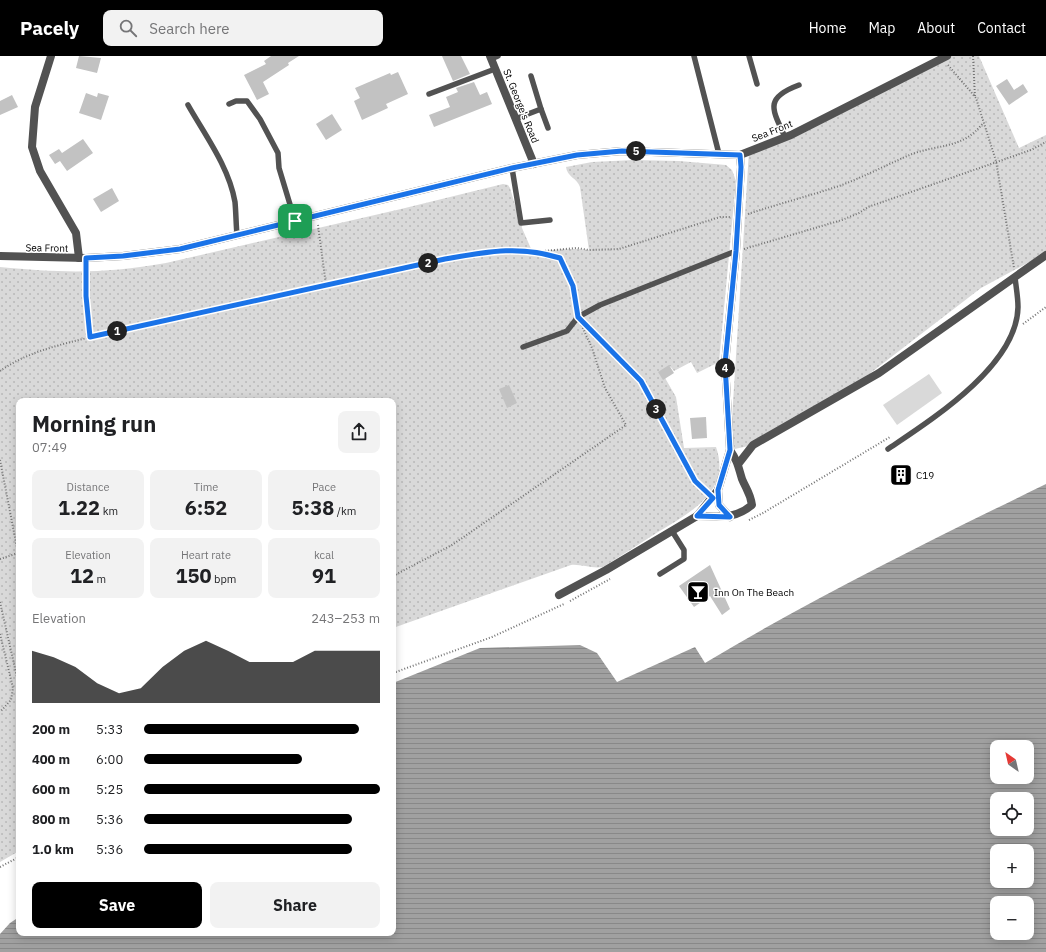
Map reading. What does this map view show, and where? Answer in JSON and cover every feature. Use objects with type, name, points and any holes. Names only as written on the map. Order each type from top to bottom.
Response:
[{"type":"street","points":[[51,56],[35,107],[32,148],[40,171],[76,233],[83,258]]},
{"type":"street","name":"St. George's Road","points":[[493,57],[495,68],[534,164]]},
{"type":"street","name":"Sea Front","points":[[0,256],[83,258],[123,256],[180,249],[512,168],[577,155],[622,151],[740,155],[785,137],[945,57]]},
{"type":"street","points":[[559,595],[697,516],[718,490],[730,450],[725,364],[736,251],[741,167],[740,155]]},
{"type":"street","points":[[739,463],[753,445],[879,373],[1046,255]]},
{"type":"street","points":[[697,516],[730,517],[743,512],[752,505],[750,494],[742,479],[739,463],[730,450]]},
{"type":"street","points":[[718,490],[719,505],[730,517]]},
{"type":"lane","points":[[695,56],[719,154]]},
{"type":"lane","points":[[749,56],[757,84]]},
{"type":"lane","points":[[429,94],[495,68]]},
{"type":"lane","points":[[531,76],[548,128]]},
{"type":"lane","points":[[785,137],[773,110],[773,105],[784,91],[799,85]]},
{"type":"lane","points":[[230,104],[236,101],[247,102],[260,119],[278,153],[279,168],[295,221]]},
{"type":"lane","points":[[188,105],[223,167],[230,183],[235,201],[237,235]]},
{"type":"lane","points":[[515,119],[541,109]]},
{"type":"lane","points":[[512,168],[521,223],[550,220]]},
{"type":"lane","points":[[523,347],[567,331],[578,317],[600,305],[736,251]]},
{"type":"lane","points":[[888,449],[953,404],[968,390],[1000,354],[1014,327],[1018,308],[1015,277]]},
{"type":"lane","points":[[660,574],[684,559],[684,550],[672,531]]},
{"type":"path","points":[[973,56],[976,98],[996,161],[1015,277]]},
{"type":"path","points":[[945,57],[976,98]]},
{"type":"path","points":[[0,371],[8,365],[40,350],[90,337],[445,259],[493,250],[539,251],[577,248],[589,250],[618,249],[720,218],[738,217],[839,186],[914,154],[947,146],[967,139],[977,132],[983,123]]},
{"type":"path","points":[[736,251],[842,220],[859,213],[868,207],[898,198],[996,161],[1031,150],[1046,142]]},
{"type":"path","points":[[317,216],[326,285]]},
{"type":"path","points":[[396,574],[452,545],[626,425],[605,388],[592,348],[578,317],[573,286],[560,258],[539,251]]},
{"type":"path","points":[[83,258],[90,337]]},
{"type":"path","points":[[578,317],[641,381],[695,481],[713,498]]},
{"type":"path","points":[[0,460],[16,543]]},
{"type":"path","points":[[0,559],[16,554]]},
{"type":"path","points":[[0,602],[16,673]]},
{"type":"path","points":[[0,634],[13,688],[11,700],[0,712]]},
{"type":"path","points":[[0,867],[16,859]]},
{"type":"shaded area","points":[[947,56],[979,56],[1019,148],[1046,135],[1046,253],[981,288],[847,391],[753,445],[730,450],[749,151]]},
{"type":"shaded area","points":[[634,160],[679,161],[726,165],[732,170],[736,181],[719,362],[697,373],[691,362],[674,371],[670,366],[661,371],[676,397],[684,448],[716,447],[719,463],[718,477],[713,489],[705,499],[682,517],[603,567],[571,565],[396,627],[396,398],[16,398],[16,853],[0,862],[0,267],[63,271],[103,271],[144,267],[401,209],[503,184],[508,185],[510,188],[522,228],[532,251],[568,249],[589,250],[580,187],[577,181],[568,173],[566,167],[592,162]]},
{"type":"shaded area","points":[[929,374],[942,393],[897,425],[883,405]]},
{"type":"shaded area","points":[[1046,484],[1046,952],[0,952],[0,934],[16,919],[16,936],[396,936],[396,682],[480,648],[580,645],[597,653],[617,682],[695,647],[705,663],[831,592]]},
{"type":"building","points":[[79,56],[101,58],[97,73],[76,68]]},
{"type":"building","points":[[271,56],[299,56],[288,63],[289,65],[263,82],[269,94],[257,100],[244,75],[266,64],[264,61]]},
{"type":"building","points":[[442,56],[461,56],[470,74],[453,81]]},
{"type":"building","points":[[398,72],[408,94],[386,104],[388,108],[362,120],[354,101],[360,98],[355,88],[390,73],[391,75]]},
{"type":"building","points":[[1007,79],[1014,90],[1023,84],[1028,92],[1009,105],[996,86]]},
{"type":"building","points":[[474,82],[480,95],[487,92],[492,104],[434,127],[429,115],[450,107],[446,97],[458,92],[456,88]]},
{"type":"building","points":[[86,93],[97,97],[98,93],[109,96],[101,120],[79,113]]},
{"type":"building","points":[[12,95],[18,107],[0,115],[0,101]]},
{"type":"building","points":[[332,114],[342,130],[326,140],[316,124]]},
{"type":"building","points":[[83,139],[93,153],[67,171],[60,161],[55,164],[49,155],[59,149],[62,153]]},
{"type":"building","points":[[112,188],[119,201],[101,212],[93,199]]},
{"type":"building","points":[[669,365],[674,373],[663,380],[658,372]]},
{"type":"building","points":[[509,385],[517,403],[507,408],[499,389]]},
{"type":"building","points":[[706,417],[707,438],[692,439],[690,418]]},
{"type":"building","points":[[710,565],[730,609],[722,615],[710,596],[694,607],[679,586]]},
{"type":"place","name":"C19","points":[[901,475]]},
{"type":"place","name":"Inn On The Beach","points":[[698,592]]},
{"type":"route","points":[[622,151],[740,155],[741,167],[736,251],[725,364],[730,450],[722,481],[718,490],[719,505],[730,517],[697,516],[706,508],[713,498],[695,481],[641,381],[578,317],[573,286],[560,258],[539,251],[493,250],[445,259],[90,337],[86,296],[86,258],[123,256],[180,249],[295,221],[512,168],[577,155],[622,151]]}]
